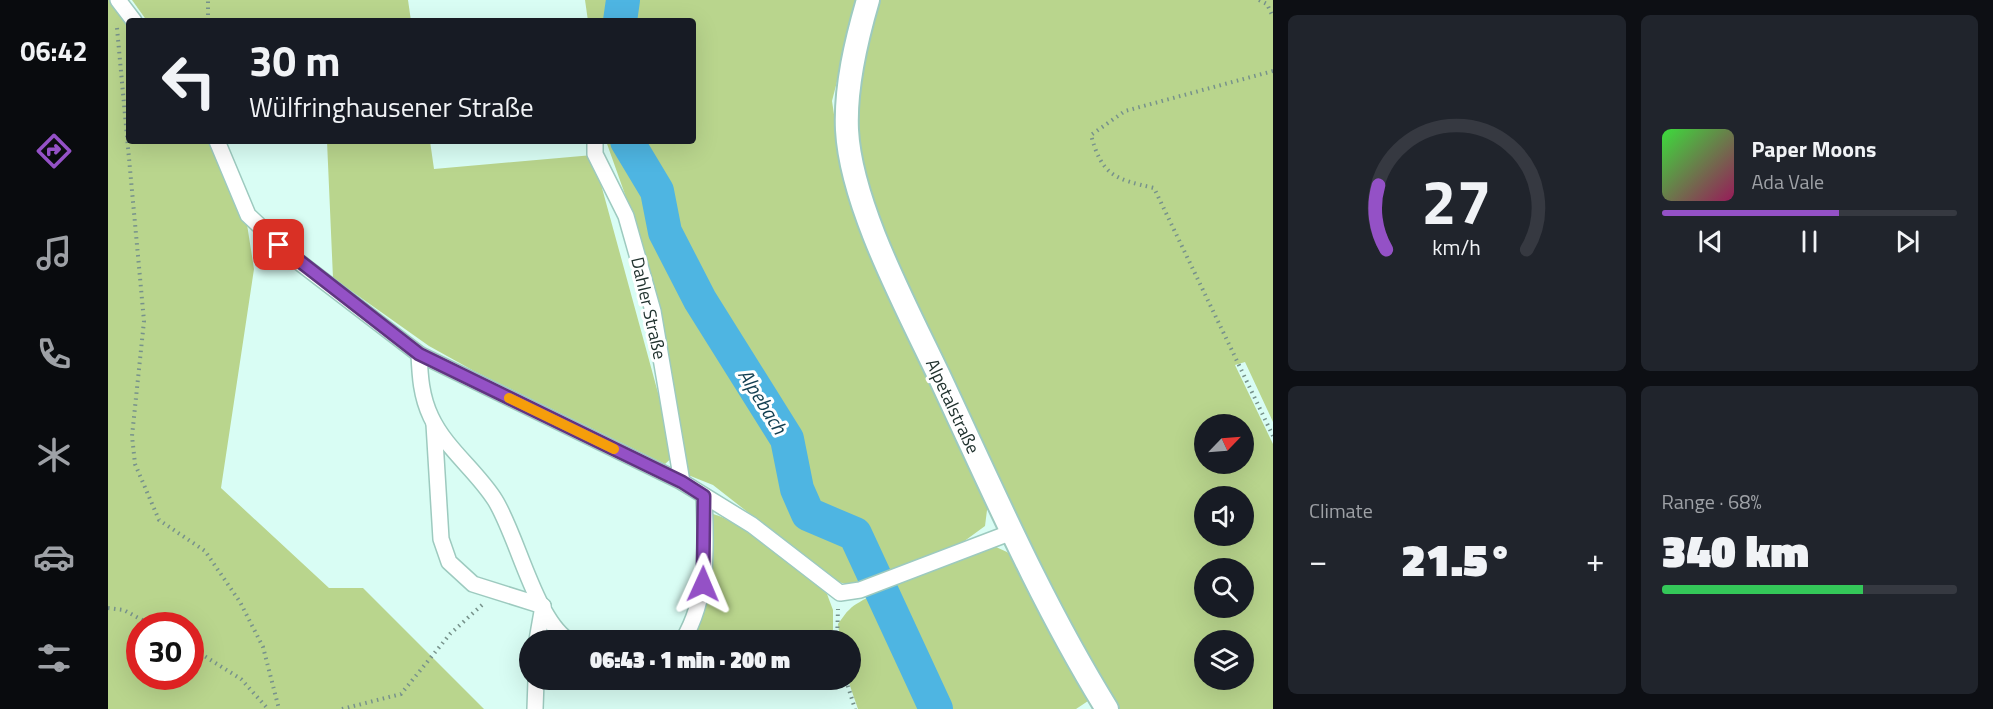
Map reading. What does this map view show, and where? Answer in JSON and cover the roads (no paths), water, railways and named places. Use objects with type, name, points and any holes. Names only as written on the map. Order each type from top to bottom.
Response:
[{"type":"main road","name":"Alpetalstraße","points":[[868,0],[849,86],[847,131],[855,173],[868,218],[1012,532],[1065,641],[1107,709]]},
{"type":"street","points":[[118,0],[132,18]]},
{"type":"street","points":[[218,144],[248,215],[295,259],[419,354],[682,482],[752,525],[840,593],[860,590],[1012,532]]},
{"type":"street","name":"Dahler Straße","points":[[596,144],[595,154],[626,216],[653,311],[682,482]]},
{"type":"street","points":[[419,354],[421,385],[434,423],[441,539],[449,562],[473,584],[543,606]]},
{"type":"street","points":[[434,423],[453,450],[494,499],[543,606],[561,630]]},
{"type":"street","points":[[689,630],[702,597],[704,496]]},
{"type":"street","points":[[539,630],[543,606]]},
{"type":"street","points":[[535,709],[536,690]]},
{"type":"waterway","name":"Alpebach","points":[[620,18],[623,0]]},
{"type":"waterway","name":"Alpebach","points":[[629,144],[657,191],[665,232],[700,300],[787,439],[797,489],[808,514],[855,534],[936,709]]}]
